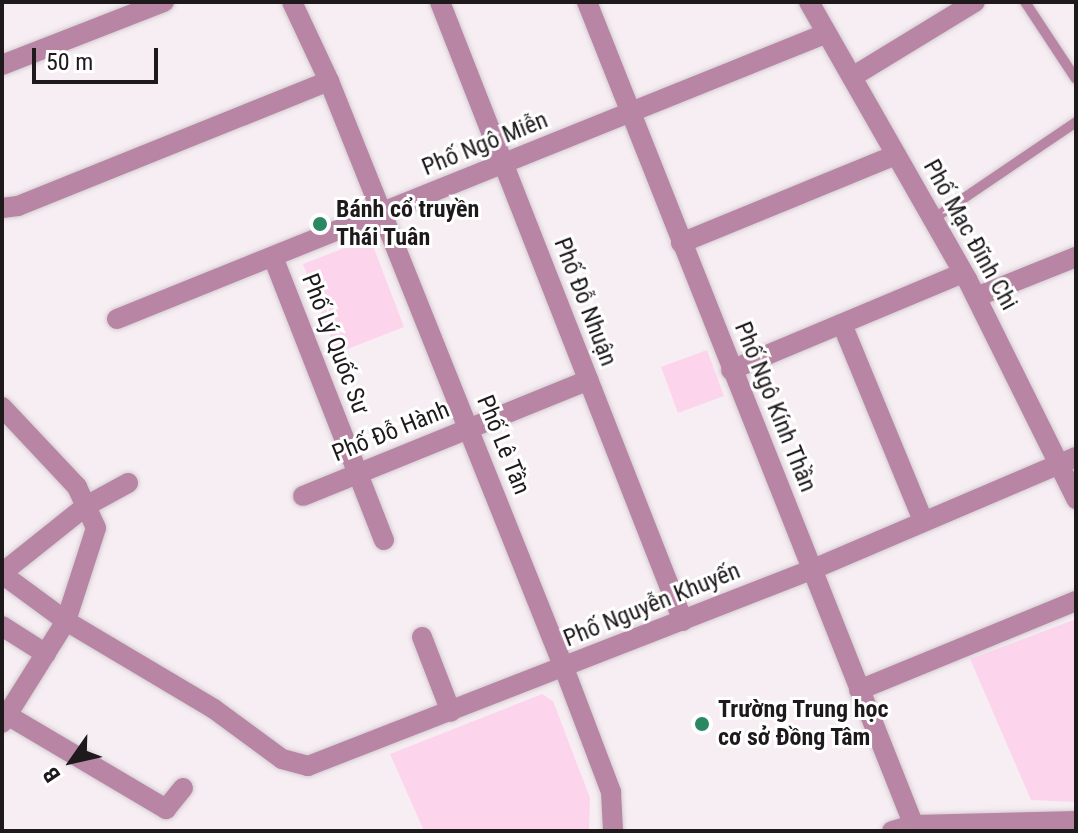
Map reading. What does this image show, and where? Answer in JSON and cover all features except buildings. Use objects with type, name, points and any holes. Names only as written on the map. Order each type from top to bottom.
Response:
[{"type":"street","points":[[2,65],[164,2]]},
{"type":"street","name":"Phố Lê Tần","points":[[292,2],[329,81],[383,213],[564,668],[611,792],[613,831]]},
{"type":"street","name":"Phố Đỗ Nhuận","points":[[440,2],[683,621]]},
{"type":"street","name":"Phố Ngô Kính Thần","points":[[587,2],[915,828]]},
{"type":"street","name":"Phố Mạc Đĩnh Chi","points":[[809,2],[1068,459],[1076,499]]},
{"type":"street","points":[[852,77],[975,2]]},
{"type":"street","name":"Phố Ngô Miễn","points":[[117,319],[827,33]]},
{"type":"street","points":[[2,208],[18,206],[329,81]]},
{"type":"street","points":[[681,243],[896,155]]},
{"type":"street","name":"Phố Lý Quốc Sư","points":[[273,257],[384,540]]},
{"type":"street","points":[[976,297],[1076,257]]},
{"type":"street","points":[[731,370],[963,273]]},
{"type":"street","points":[[842,324],[923,521]]},
{"type":"street","name":"Phố Đỗ Hành","points":[[303,496],[588,380]]},
{"type":"street","points":[[2,407],[77,487],[96,528],[66,621],[5,719],[166,809],[183,788]]},
{"type":"street","name":"Phố Nguyễn Khuyến","points":[[2,574],[66,621],[248,734],[282,759],[308,766],[811,570],[1068,459]]},
{"type":"street","points":[[2,574],[86,506],[128,483]]},
{"type":"street","points":[[859,690],[1076,601]]},
{"type":"street","points":[[2,626],[46,654]]},
{"type":"street","points":[[422,637],[451,712]]},
{"type":"street","points":[[892,831],[1076,821]]},
{"type":"lane","points":[[1025,2],[1076,79]]},
{"type":"lane","points":[[933,219],[1076,122]]},
{"type":"shaded area","points":[[370,238],[404,327],[337,353],[303,264]]},
{"type":"shaded area","points":[[707,350],[724,396],[678,413],[661,367]]},
{"type":"shaded area","points":[[1076,619],[1076,802],[1031,800],[970,659]]},
{"type":"shaded area","points":[[542,694],[553,701],[590,798],[589,831],[424,831],[390,754]]},
{"type":"place","name":"Bánh cổ truyền Thái Tuân","points":[[320,224]]},
{"type":"place","name":"Trường Trung học cơ sở Đồng Tâm","points":[[702,724]]}]
